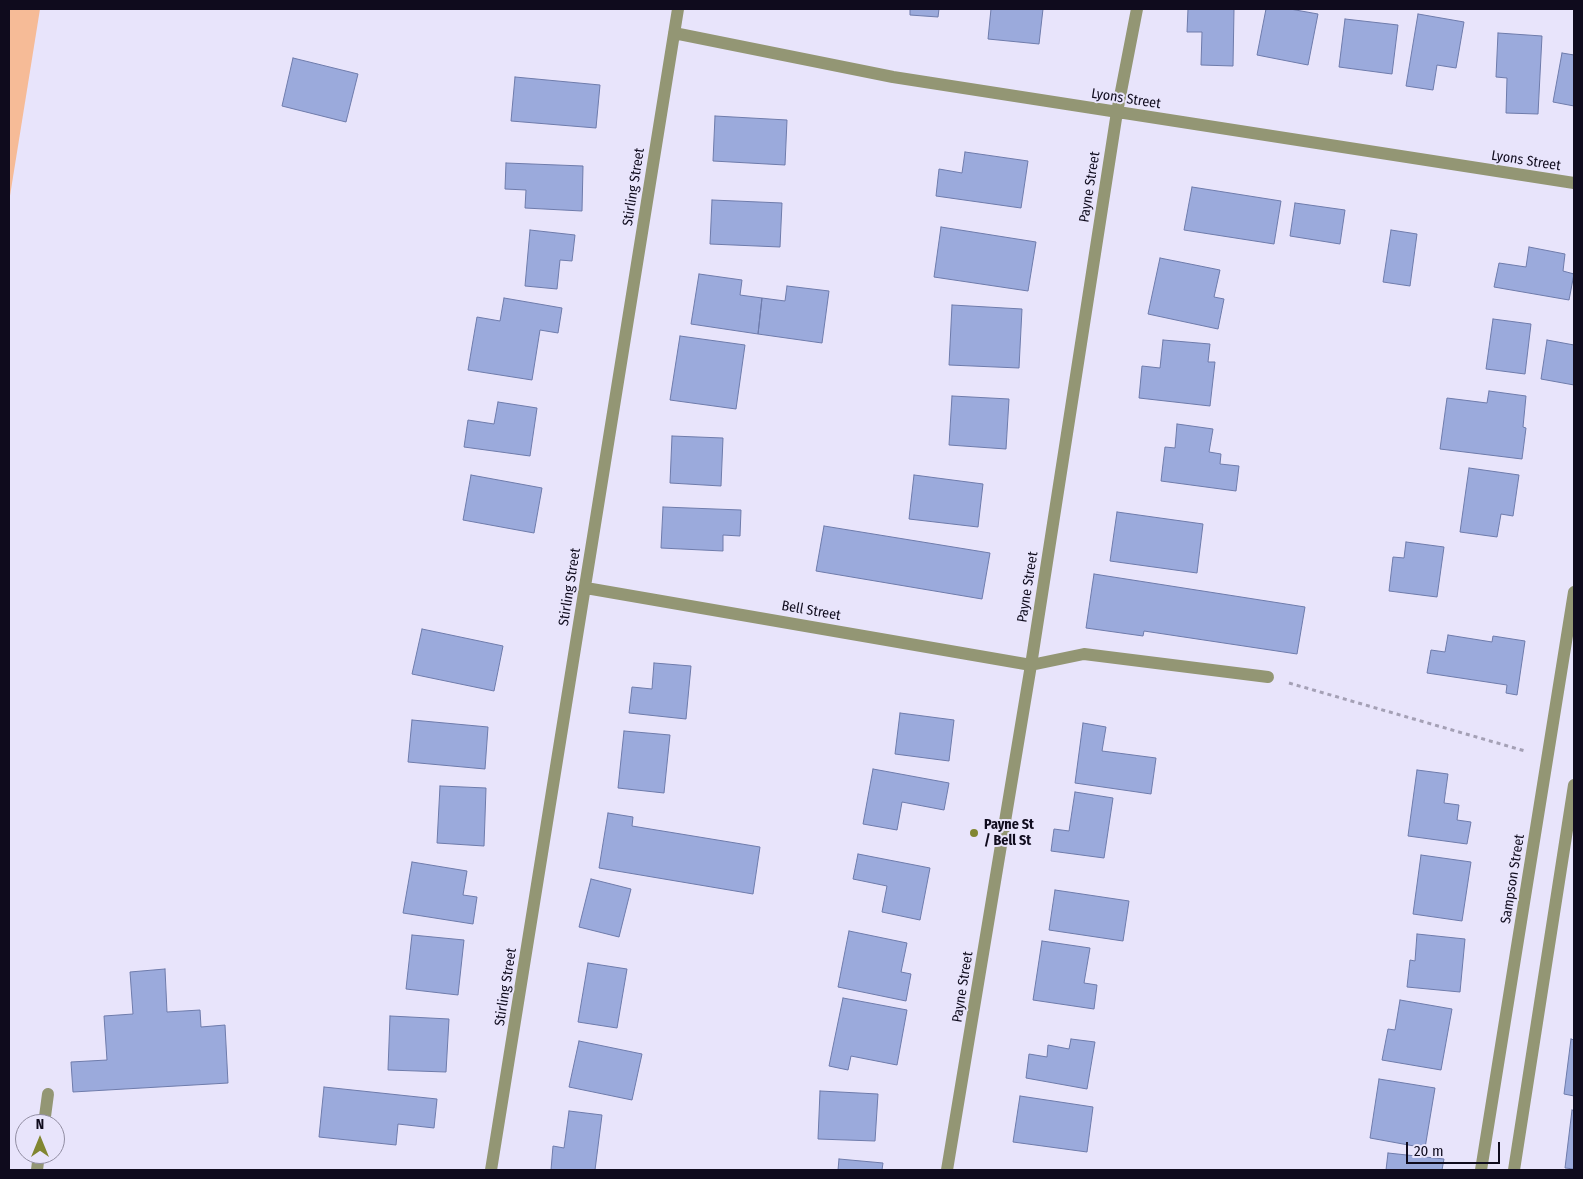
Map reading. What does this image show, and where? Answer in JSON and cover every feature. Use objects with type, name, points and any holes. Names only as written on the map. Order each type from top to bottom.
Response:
[{"type":"street","name":"Stirling Street","points":[[491,1170],[678,9]]},
{"type":"street","name":"Payne Street","points":[[947,1170],[1032,665],[1117,112],[1136,9]]},
{"type":"street","name":"Lyons Street","points":[[674,33],[893,77],[1574,183]]},
{"type":"street","name":"Bell Street","points":[[586,588],[1032,665]]},
{"type":"street","name":"Sampson Street","points":[[1481,1170],[1574,592]]},
{"type":"street","points":[[1032,665],[1084,654],[1268,677]]},
{"type":"street","points":[[1514,1170],[1574,785]]},
{"type":"street","points":[[45,1114],[48,1094]]},
{"type":"path","points":[[1268,677],[1548,757]]},
{"type":"shaded area","points":[[9,9],[40,9],[9,202]]},
{"type":"building","points":[[910,9],[939,9],[938,17],[910,15]]},
{"type":"building","points":[[991,9],[1043,9],[1039,44],[988,39]]},
{"type":"building","points":[[1188,9],[1234,9],[1233,66],[1201,65],[1202,32],[1187,32]]},
{"type":"building","points":[[1266,9],[1290,9],[1318,14],[1308,65],[1257,55]]},
{"type":"building","points":[[1418,14],[1464,22],[1456,68],[1437,65],[1433,90],[1406,86]]},
{"type":"building","points":[[1345,19],[1398,25],[1392,74],[1339,67]]},
{"type":"building","points":[[1498,33],[1542,36],[1538,114],[1506,113],[1507,78],[1496,77]]},
{"type":"building","points":[[1562,53],[1574,55],[1574,106],[1553,102]]},
{"type":"building","points":[[293,58],[358,74],[346,122],[282,106]]},
{"type":"building","points":[[515,77],[600,85],[596,128],[511,121]]},
{"type":"building","points":[[715,116],[787,120],[785,165],[713,161]]},
{"type":"building","points":[[965,152],[1028,161],[1021,208],[936,196],[939,169],[962,173]]},
{"type":"building","points":[[506,163],[583,166],[582,211],[525,208],[526,190],[505,189]]},
{"type":"building","points":[[1192,187],[1281,201],[1274,244],[1184,230]]},
{"type":"building","points":[[712,200],[782,203],[780,247],[710,244]]},
{"type":"building","points":[[1295,203],[1345,210],[1340,244],[1290,236]]},
{"type":"building","points":[[941,227],[1036,242],[1028,291],[934,277]]},
{"type":"building","points":[[530,230],[575,235],[572,261],[560,260],[557,289],[525,286]]},
{"type":"building","points":[[1391,230],[1417,234],[1410,286],[1383,282]]},
{"type":"building","points":[[1529,247],[1565,254],[1563,271],[1574,274],[1569,300],[1494,287],[1499,263],[1526,267]]},
{"type":"building","points":[[1160,258],[1220,270],[1214,297],[1224,299],[1218,329],[1148,314]]},
{"type":"building","points":[[699,274],[742,280],[740,295],[762,298],[758,334],[691,324]]},
{"type":"building","points":[[787,286],[829,291],[822,343],[758,334],[762,298],[785,301]]},
{"type":"building","points":[[504,298],[562,308],[558,333],[540,330],[532,380],[468,370],[477,317],[500,321]]},
{"type":"building","points":[[952,305],[1022,309],[1019,368],[949,365]]},
{"type":"building","points":[[1493,319],[1531,324],[1525,374],[1486,369]]},
{"type":"building","points":[[680,336],[745,345],[736,409],[670,400]]},
{"type":"building","points":[[1163,340],[1210,344],[1208,362],[1215,362],[1210,406],[1139,398],[1142,366],[1160,368]]},
{"type":"building","points":[[1547,340],[1574,345],[1574,385],[1541,379]]},
{"type":"building","points":[[1489,391],[1526,396],[1523,427],[1526,428],[1522,459],[1440,449],[1447,398],[1487,403]]},
{"type":"building","points":[[952,396],[1009,399],[1006,449],[949,445]]},
{"type":"building","points":[[498,402],[537,408],[530,456],[464,447],[468,420],[494,424]]},
{"type":"building","points":[[1177,424],[1213,429],[1209,452],[1221,454],[1220,464],[1239,466],[1236,491],[1161,481],[1165,447],[1175,448]]},
{"type":"building","points":[[672,436],[723,438],[721,486],[670,483]]},
{"type":"building","points":[[1469,468],[1519,475],[1513,516],[1501,514],[1497,537],[1460,532]]},
{"type":"building","points":[[471,475],[542,488],[534,533],[463,520]]},
{"type":"building","points":[[914,475],[983,484],[978,527],[909,519]]},
{"type":"building","points":[[663,507],[741,510],[740,536],[723,535],[723,551],[661,548]]},
{"type":"building","points":[[1117,512],[1203,524],[1197,573],[1110,561]]},
{"type":"building","points":[[824,526],[990,553],[982,599],[816,571]]},
{"type":"building","points":[[1406,542],[1444,547],[1437,597],[1389,591],[1393,557],[1404,558]]},
{"type":"building","points":[[1094,574],[1305,607],[1297,654],[1144,631],[1143,636],[1086,628]]},
{"type":"building","points":[[422,629],[503,646],[494,691],[412,674]]},
{"type":"building","points":[[1448,635],[1492,642],[1493,636],[1525,641],[1517,695],[1506,693],[1507,685],[1427,673],[1431,650],[1445,652]]},
{"type":"building","points":[[654,663],[691,666],[686,719],[629,713],[632,687],[652,689]]},
{"type":"building","points":[[900,713],[954,720],[949,761],[895,754]]},
{"type":"building","points":[[412,720],[488,727],[485,769],[408,762]]},
{"type":"building","points":[[1083,723],[1106,727],[1102,751],[1156,758],[1151,794],[1075,783]]},
{"type":"building","points":[[624,731],[670,735],[664,793],[618,788]]},
{"type":"building","points":[[873,769],[949,783],[944,810],[902,802],[897,830],[863,824]]},
{"type":"building","points":[[1417,770],[1448,774],[1444,803],[1459,805],[1457,820],[1471,822],[1467,844],[1408,836]]},
{"type":"building","points":[[440,786],[486,788],[484,846],[437,843]]},
{"type":"building","points":[[1075,792],[1113,798],[1104,858],[1051,851],[1054,829],[1069,831]]},
{"type":"building","points":[[608,813],[633,817],[632,826],[760,847],[753,894],[599,868]]},
{"type":"building","points":[[858,854],[930,868],[920,920],[882,912],[887,886],[853,879]]},
{"type":"building","points":[[1421,855],[1471,862],[1462,921],[1413,914]]},
{"type":"building","points":[[412,862],[467,871],[463,895],[477,897],[473,924],[403,913]]},
{"type":"building","points":[[591,879],[631,889],[619,937],[579,927]]},
{"type":"building","points":[[1055,890],[1129,901],[1123,941],[1049,930]]},
{"type":"building","points":[[849,931],[907,943],[901,972],[911,974],[906,1001],[838,987]]},
{"type":"building","points":[[1417,934],[1465,939],[1460,992],[1407,987],[1410,960],[1415,961]]},
{"type":"building","points":[[412,935],[464,940],[458,995],[406,989]]},
{"type":"building","points":[[1042,941],[1090,948],[1084,983],[1097,985],[1094,1009],[1033,1000]]},
{"type":"building","points":[[588,963],[627,969],[617,1028],[578,1022]]},
{"type":"building","points":[[165,969],[167,1012],[200,1010],[201,1027],[225,1025],[228,1083],[73,1092],[71,1062],[107,1060],[104,1016],[133,1014],[130,972]]},
{"type":"building","points":[[843,998],[907,1010],[897,1065],[851,1056],[848,1070],[829,1066]]},
{"type":"building","points":[[1400,1000],[1452,1009],[1441,1070],[1382,1060],[1388,1029],[1395,1030]]},
{"type":"building","points":[[390,1016],[449,1019],[446,1072],[388,1070]]},
{"type":"building","points":[[1071,1039],[1095,1042],[1087,1089],[1026,1078],[1029,1054],[1047,1057],[1048,1045],[1069,1049]]},
{"type":"building","points":[[1571,1039],[1574,1040],[1574,1096],[1564,1094]]},
{"type":"building","points":[[579,1041],[642,1054],[632,1100],[569,1087]]},
{"type":"building","points":[[1379,1079],[1435,1088],[1425,1148],[1370,1138]]},
{"type":"building","points":[[324,1087],[437,1099],[434,1128],[398,1124],[396,1145],[319,1137]]},
{"type":"building","points":[[820,1091],[878,1094],[875,1141],[818,1139]]},
{"type":"building","points":[[1020,1096],[1093,1107],[1087,1152],[1013,1142]]},
{"type":"building","points":[[1572,1110],[1574,1111],[1574,1169],[1565,1168]]},
{"type":"building","points":[[569,1111],[602,1115],[595,1170],[551,1170],[553,1146],[564,1148]]},
{"type":"building","points":[[1388,1153],[1444,1159],[1442,1170],[1386,1170]]},
{"type":"building","points":[[839,1159],[883,1163],[882,1170],[838,1170]]},
{"type":"place","name":"Payne St / Bell St","points":[[974,833]]}]
